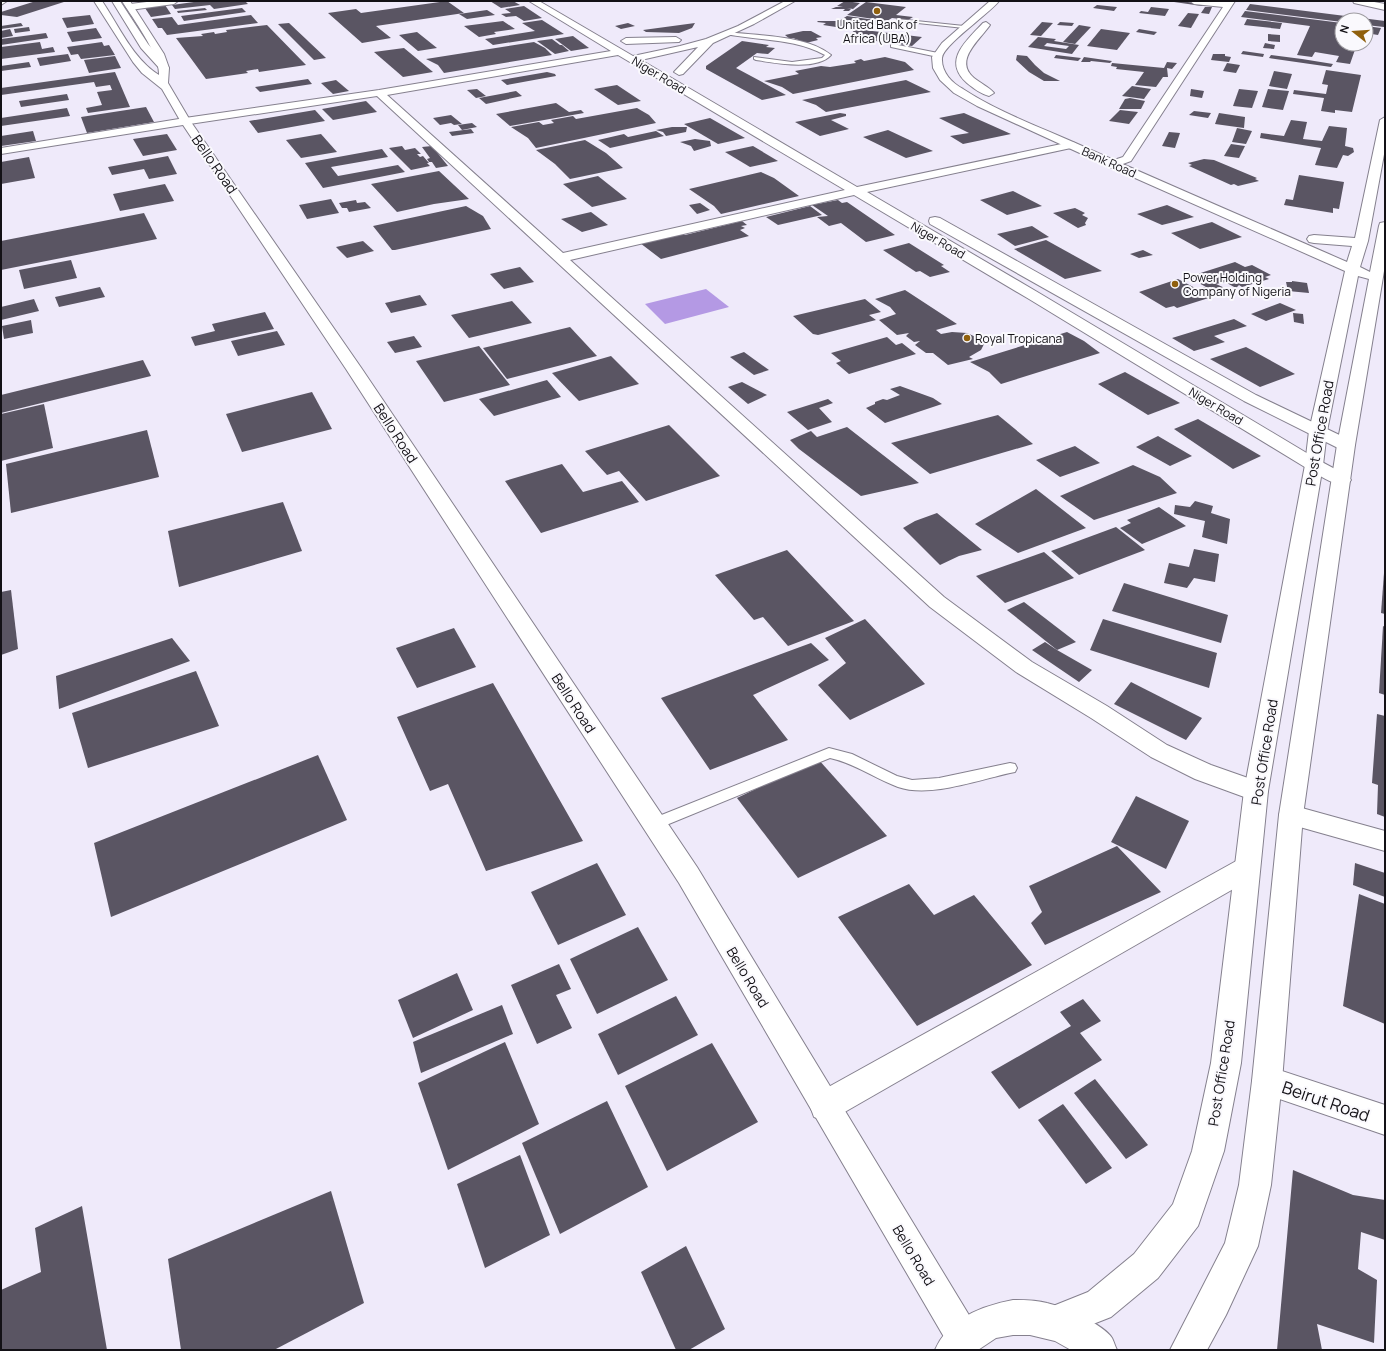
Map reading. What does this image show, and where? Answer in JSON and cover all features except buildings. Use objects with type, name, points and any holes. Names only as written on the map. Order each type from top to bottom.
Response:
[{"type":"main road","name":"Bello Road","points":[[98,1],[144,70],[164,76]]},
{"type":"main road","points":[[108,1],[164,76]]},
{"type":"main road","points":[[116,1],[141,47],[144,70]]},
{"type":"main road","points":[[128,4],[146,1]]},
{"type":"main road","points":[[128,4],[174,1]]},
{"type":"main road","name":"Niger Road","points":[[533,1],[632,52],[679,72],[692,80]]},
{"type":"main road","name":"Niger Road","points":[[553,1],[855,191],[1034,296],[1314,465],[1342,480]]},
{"type":"main road","points":[[632,52],[683,40],[720,27],[774,1]]},
{"type":"main road","points":[[1,151],[186,121],[379,93],[709,41],[791,1]]},
{"type":"main road","points":[[1194,1],[1230,3]]},
{"type":"main road","points":[[1358,1],[1385,7]]},
{"type":"main road","points":[[1378,1],[1385,2]]},
{"type":"main road","points":[[938,55],[945,45],[964,27],[998,3]]},
{"type":"main road","points":[[998,3],[967,45],[960,57],[960,66],[965,76],[974,85],[1001,100]]},
{"type":"main road","points":[[1112,164],[1127,159],[1230,3]]},
{"type":"main road","name":"Bello Road","points":[[128,4],[159,54],[164,76],[186,121],[354,369],[692,882],[825,1106],[958,1344]]},
{"type":"main road","points":[[632,52],[683,40]]},
{"type":"main road","points":[[679,72],[709,41]]},
{"type":"main road","name":"Bank Road","points":[[938,55],[938,68],[945,80],[958,91],[982,104],[1077,139],[1221,199]]},
{"type":"main road","points":[[379,93],[938,602],[1024,667],[1099,712],[1159,751],[1203,772],[1256,791]]},
{"type":"main road","name":"Post Office Road","points":[[1188,1350],[1214,1303],[1241,1246],[1256,1185],[1291,815],[1342,480],[1365,262],[1385,120]]},
{"type":"main road","points":[[561,258],[876,187],[1077,139]]},
{"type":"main road","name":"Bank Road","points":[[1077,139],[1112,164],[1365,262]]},
{"type":"main road","points":[[856,175],[890,195]]},
{"type":"main road","name":"Niger Road","points":[[925,215],[1250,398],[1346,445]]},
{"type":"main road","name":"Post Office Road","points":[[1055,1322],[1099,1306],[1146,1266],[1186,1214],[1208,1151],[1226,1063],[1256,791],[1314,465],[1318,431],[1365,262],[1385,226]]},
{"type":"main road","points":[[1300,233],[1314,239],[1350,242],[1365,262]]},
{"type":"main road","points":[[1034,296],[1056,290]]},
{"type":"main road","points":[[1291,815],[1385,841]]},
{"type":"main road","points":[[825,1106],[1247,868]]},
{"type":"main road","name":"Beirut Road","points":[[1267,1081],[1385,1120]]},
{"type":"main road","points":[[958,1344],[983,1324],[1006,1317],[1030,1316],[1055,1322],[1080,1335],[1099,1350]]},
{"type":"lane","points":[[899,20],[964,27]]},
{"type":"lane","points":[[728,33],[801,43],[820,49],[828,55],[824,59],[792,64],[756,58]]},
{"type":"lane","points":[[893,46],[938,55]]},
{"type":"lane","points":[[654,824],[829,753],[842,755],[903,784],[925,786],[1010,768]]},
{"type":"shaded area","points":[[706,289],[729,307],[665,324],[645,304]]},
{"type":"place","name":"United Bank of Africa (UBA)","points":[[877,11]]},
{"type":"place","name":"Power Holding Company of Nigeria","points":[[1175,284]]},
{"type":"place","name":"Royal Tropicana","points":[[967,338]]}]
